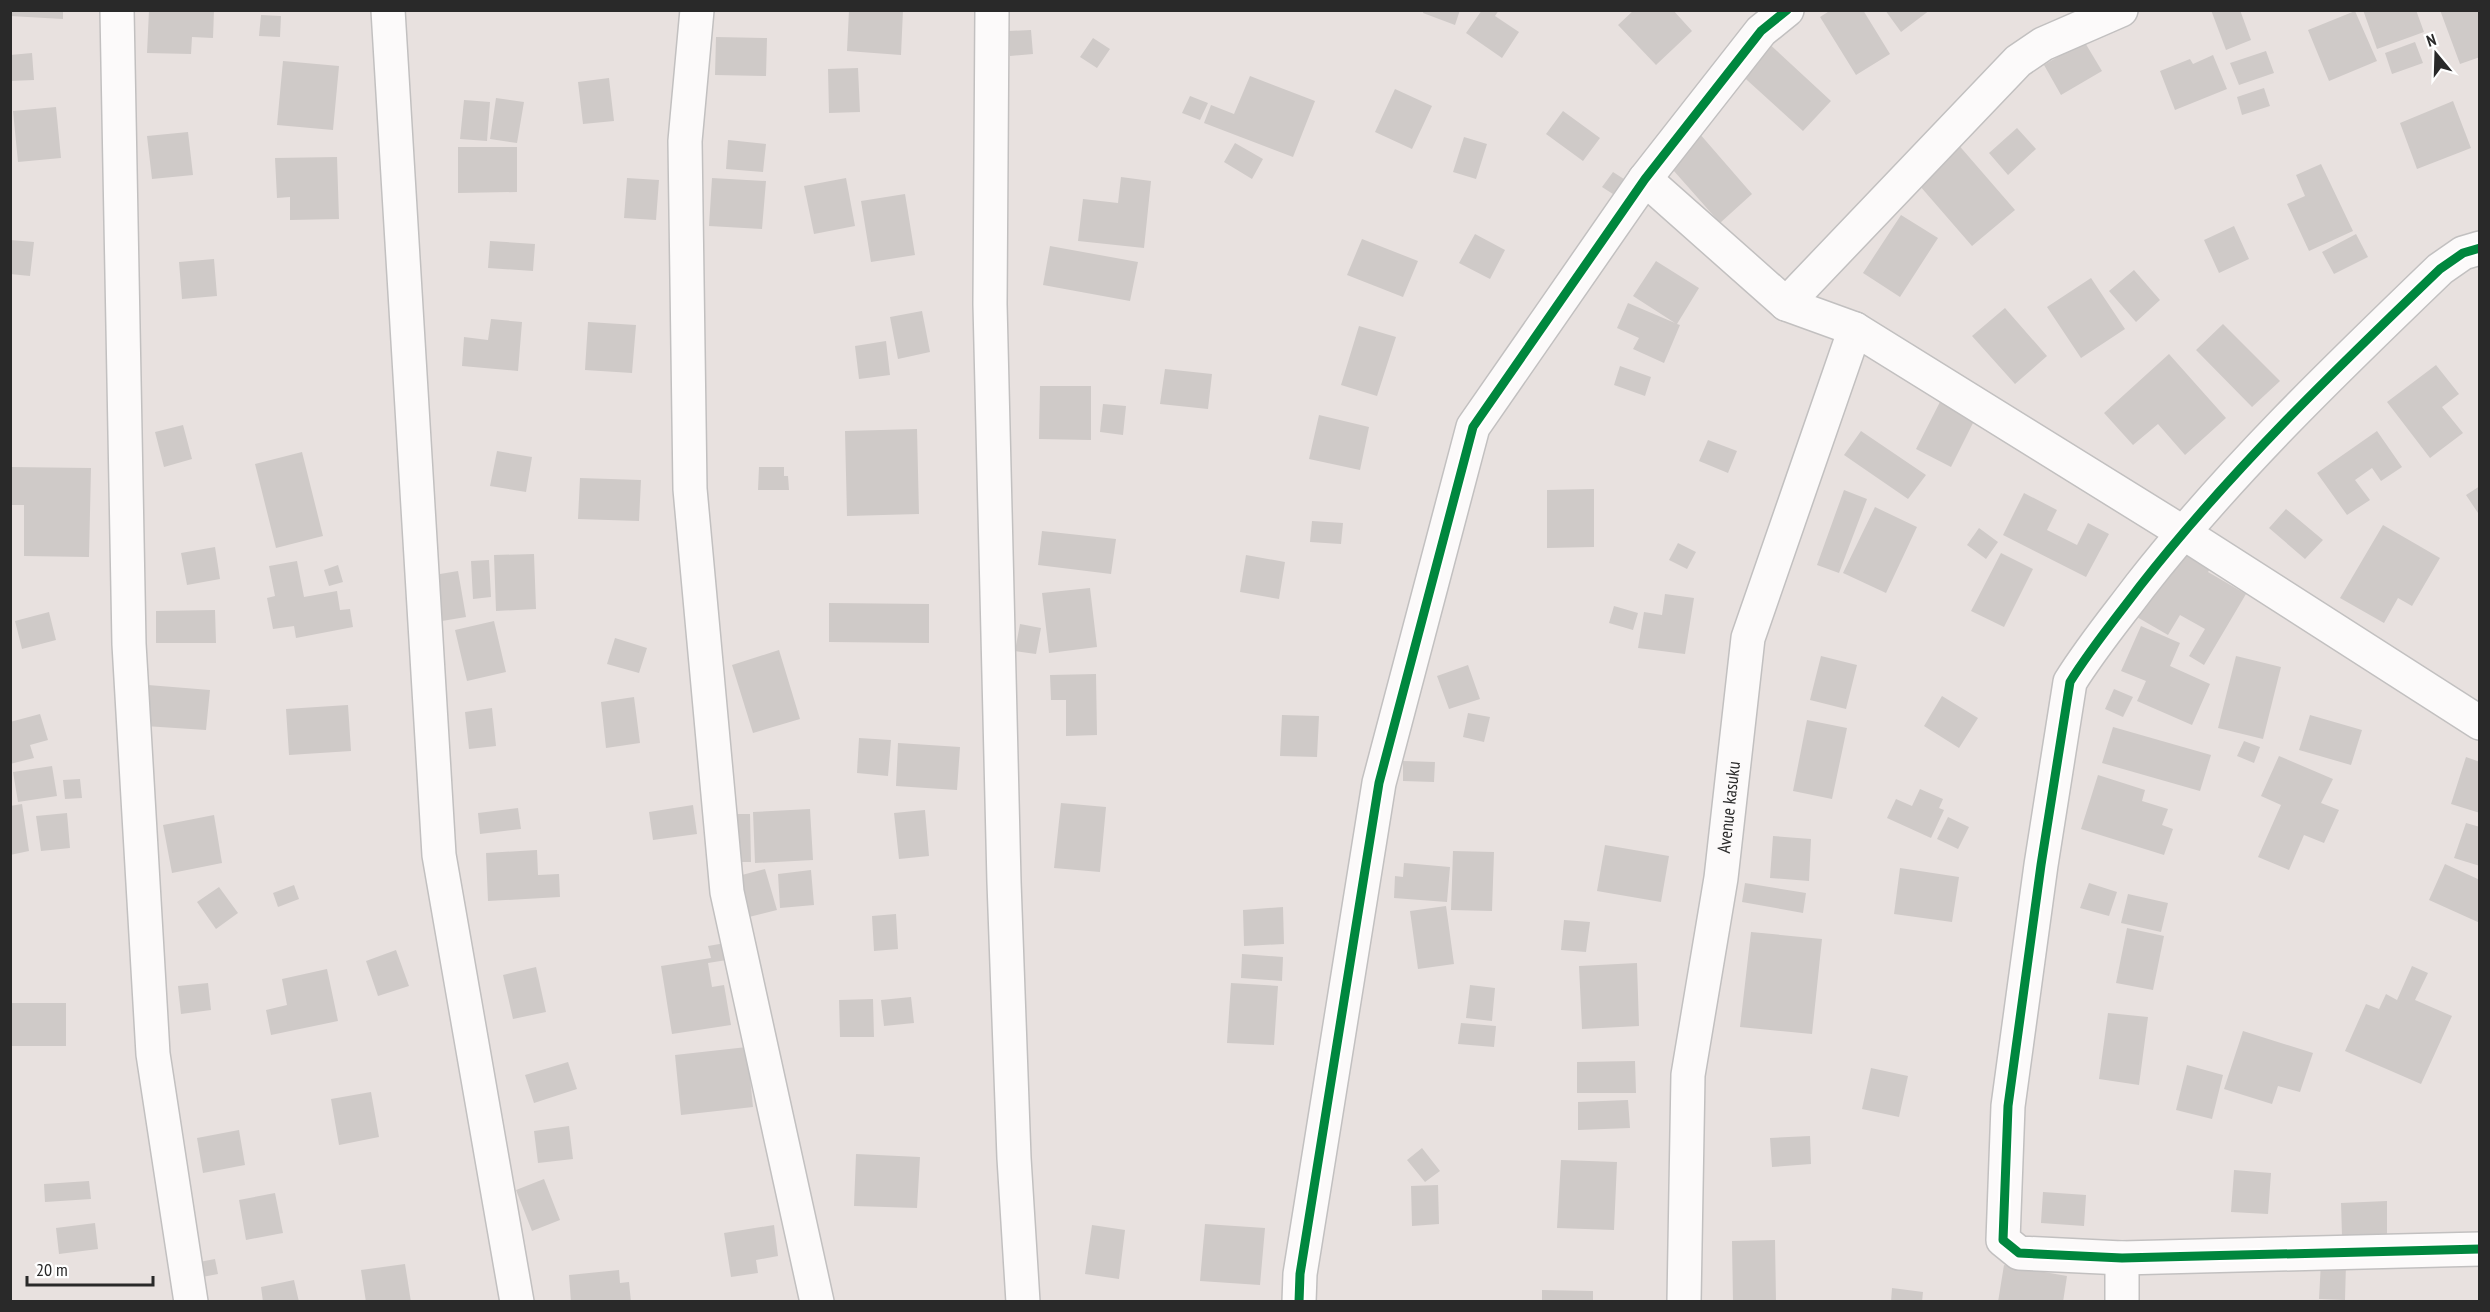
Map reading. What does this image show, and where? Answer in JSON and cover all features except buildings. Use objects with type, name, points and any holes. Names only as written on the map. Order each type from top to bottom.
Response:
[{"type":"street","points":[[117,10],[129,644],[153,1054],[191,1302]]},
{"type":"street","points":[[388,10],[439,855],[517,1302]]},
{"type":"street","points":[[697,10],[685,141],[690,489],[694,536],[728,892],[817,1302]]},
{"type":"street","points":[[992,10],[990,304],[1004,882],[1014,1158],[1023,1302]]},
{"type":"street","points":[[1299,1302],[1302,1263],[1380,783],[1473,427],[1645,179],[1761,31],[1787,10]]},
{"type":"street","points":[[1786,304],[2018,61],[2043,44],[2121,10]]},
{"type":"street","points":[[1645,179],[1786,304],[1855,329],[2182,532],[2480,723]]},
{"type":"street","points":[[2480,248],[2463,253],[2424,285],[2302,402],[2182,532],[2085,657],[2070,682],[2041,865],[2008,1106],[2003,1240],[2019,1254],[2121,1258],[2480,1249]]},
{"type":"street","name":"Avenue kasuku","points":[[1684,1302],[1688,1075],[1721,878],[1748,638],[1855,329]]},
{"type":"street","points":[[2121,1258],[2122,1302]]},
{"type":"cycle path","points":[[1299,1302],[1300,1274],[1379,783],[1473,427],[1645,179],[1761,31],[1787,10]]},
{"type":"cycle path","points":[[2480,248],[2463,253],[2440,269],[2284,422],[2174,544],[2095,645],[2070,682],[2041,865],[2008,1106],[2003,1240],[2019,1253],[2122,1258],[2480,1249]]}]
